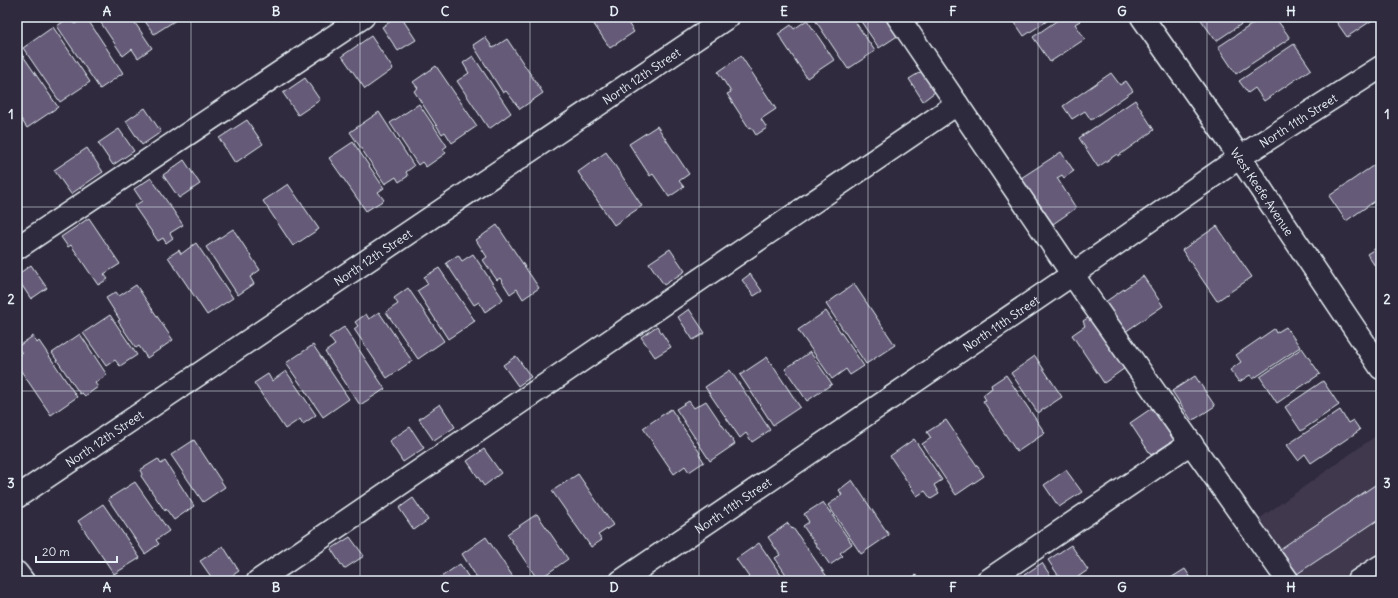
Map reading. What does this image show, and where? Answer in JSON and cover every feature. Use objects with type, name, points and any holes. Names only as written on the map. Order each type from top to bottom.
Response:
[{"type":"street","points":[[17,248],[363,17]]},
{"type":"street","name":"North 12th Street","points":[[17,497],[728,17]]},
{"type":"street","points":[[898,17],[1073,274],[1288,581]]},
{"type":"street","name":"West Keefe Avenue","points":[[1142,17],[1240,157],[1381,368]]},
{"type":"street","name":"North 11th Street","points":[[621,581],[1073,274],[1240,157],[1381,67]]},
{"type":"street","points":[[258,581],[957,104]]},
{"type":"street","points":[[987,581],[1191,443]]},
{"type":"street","points":[[1358,581],[1381,566]]},
{"type":"street","points":[[17,573],[22,581]]},
{"type":"shaded area","points":[[1381,432],[1381,581],[1288,581],[1249,526]]},
{"type":"building","points":[[70,17],[75,24],[86,17],[123,73],[100,89],[57,26]]},
{"type":"building","points":[[97,17],[131,17],[152,48],[138,58],[132,49],[123,56]]},
{"type":"building","points":[[142,17],[174,17],[176,20],[154,34]]},
{"type":"building","points":[[322,17],[333,17],[326,22]]},
{"type":"building","points":[[397,17],[401,17],[416,40],[398,51],[382,27]]},
{"type":"building","points":[[589,17],[624,17],[634,32],[610,48]]},
{"type":"building","points":[[813,17],[852,17],[875,51],[848,69]]},
{"type":"building","points":[[858,17],[895,17],[905,31],[879,48]]},
{"type":"building","points":[[913,17],[925,17],[917,23]]},
{"type":"building","points":[[1011,17],[1053,17],[1024,36]]},
{"type":"building","points":[[1062,17],[1078,17],[1080,21],[1075,24],[1085,39],[1050,62],[1033,37]]},
{"type":"building","points":[[1199,17],[1252,17],[1216,41]]},
{"type":"building","points":[[1263,17],[1275,17],[1290,38],[1236,74],[1218,47]]},
{"type":"building","points":[[1333,17],[1377,17],[1347,37]]},
{"type":"building","points":[[807,20],[834,60],[807,78],[778,34],[791,25],[794,29]]},
{"type":"building","points":[[53,27],[90,82],[60,102],[23,48]]},
{"type":"building","points":[[371,36],[393,69],[365,89],[342,56]]},
{"type":"building","points":[[485,37],[493,48],[507,39],[543,93],[520,109],[506,91],[503,93],[473,45]]},
{"type":"building","points":[[1294,44],[1311,69],[1264,101],[1255,88],[1248,93],[1239,81]]},
{"type":"building","points":[[19,50],[58,107],[27,128],[17,113],[17,52]]},
{"type":"building","points":[[473,56],[511,113],[489,129],[457,81],[469,73],[463,63]]},
{"type":"building","points":[[741,56],[776,109],[761,119],[767,128],[756,135],[751,127],[749,128],[727,94],[731,92],[718,72]]},
{"type":"building","points":[[436,66],[477,126],[452,143],[445,132],[442,134],[414,91],[418,88],[413,82]]},
{"type":"building","points":[[922,71],[935,92],[923,101],[909,79]]},
{"type":"building","points":[[1111,73],[1120,85],[1126,81],[1133,91],[1091,120],[1085,111],[1072,119],[1063,106]]},
{"type":"building","points":[[305,78],[320,100],[298,115],[283,93]]},
{"type":"building","points":[[1135,100],[1154,130],[1118,156],[1117,154],[1098,167],[1079,138]]},
{"type":"building","points":[[419,104],[447,146],[443,149],[446,153],[426,167],[422,162],[418,165],[390,123]]},
{"type":"building","points":[[145,108],[161,132],[142,145],[126,121]]},
{"type":"building","points":[[379,112],[414,166],[406,172],[408,176],[399,182],[396,177],[385,184],[350,132]]},
{"type":"building","points":[[247,120],[263,144],[235,163],[219,138]]},
{"type":"building","points":[[657,126],[689,174],[679,181],[684,187],[669,197],[653,174],[650,176],[629,144]]},
{"type":"building","points":[[119,129],[134,151],[113,165],[98,143]]},
{"type":"building","points":[[353,142],[384,188],[378,192],[384,200],[366,211],[329,158]]},
{"type":"building","points":[[87,148],[103,172],[71,194],[54,170]]},
{"type":"building","points":[[606,152],[642,206],[614,225],[578,172]]},
{"type":"building","points":[[1061,152],[1074,171],[1064,178],[1062,175],[1057,178],[1076,208],[1053,224],[1021,178]]},
{"type":"building","points":[[184,160],[200,184],[179,198],[163,175]]},
{"type":"building","points":[[1377,163],[1381,169],[1381,197],[1346,221],[1329,196]]},
{"type":"building","points":[[151,178],[183,225],[170,233],[173,238],[166,243],[163,238],[158,241],[134,206],[142,201],[134,189]]},
{"type":"building","points":[[288,184],[319,229],[293,246],[263,201]]},
{"type":"building","points":[[89,218],[120,264],[104,274],[108,279],[98,285],[71,245],[68,247],[61,237]]},
{"type":"building","points":[[497,225],[539,288],[523,299],[517,289],[510,294],[500,278],[497,280],[483,260],[487,257],[476,240]]},
{"type":"building","points":[[1217,226],[1252,277],[1217,301],[1182,250]]},
{"type":"building","points":[[233,229],[260,270],[250,277],[254,284],[238,295],[206,247]]},
{"type":"building","points":[[196,243],[233,298],[207,315],[168,257],[179,250],[181,254]]},
{"type":"building","points":[[1381,245],[1381,275],[1367,254]]},
{"type":"building","points":[[670,249],[685,271],[664,285],[649,263]]},
{"type":"building","points":[[473,254],[503,299],[485,312],[479,302],[474,305],[446,263],[458,255],[462,261]]},
{"type":"building","points":[[31,265],[47,288],[31,299],[17,278],[17,275]]},
{"type":"building","points":[[439,268],[475,321],[448,339],[417,291],[428,284],[424,277]]},
{"type":"building","points":[[750,274],[762,291],[754,296],[742,280]]},
{"type":"building","points":[[1143,276],[1163,306],[1125,332],[1105,302]]},
{"type":"building","points":[[854,284],[895,345],[866,364],[826,304]]},
{"type":"building","points":[[136,285],[173,340],[147,358],[139,346],[136,348],[118,321],[120,320],[106,298],[116,292],[119,296]]},
{"type":"building","points":[[408,288],[444,341],[418,359],[386,312],[398,304],[394,298]]},
{"type":"building","points":[[689,309],[705,333],[693,340],[678,317]]},
{"type":"building","points":[[826,311],[864,366],[850,375],[846,369],[832,379],[798,330]]},
{"type":"building","points":[[379,312],[412,361],[387,378],[354,329],[358,326],[355,322],[366,314],[369,319]]},
{"type":"building","points":[[1097,312],[1132,363],[1104,383],[1072,335],[1085,326],[1083,321]]},
{"type":"building","points":[[110,315],[137,355],[120,366],[115,360],[106,366],[83,333]]},
{"type":"building","points":[[657,326],[671,347],[655,357],[641,337]]},
{"type":"building","points":[[344,327],[385,389],[360,405],[325,352],[335,345],[329,337]]},
{"type":"building","points":[[1286,327],[1300,347],[1253,379],[1250,375],[1239,382],[1230,370],[1241,362],[1236,355],[1274,329],[1276,333]]},
{"type":"building","points":[[80,334],[107,375],[95,383],[98,387],[85,396],[82,393],[80,394],[52,353]]},
{"type":"building","points":[[33,336],[37,343],[39,341],[77,397],[51,415],[17,365],[17,356],[22,353],[17,347]]},
{"type":"building","points":[[313,345],[349,399],[323,417],[286,363]]},
{"type":"building","points":[[1302,348],[1320,374],[1277,403],[1260,377]]},
{"type":"building","points":[[810,352],[832,384],[807,401],[785,369]]},
{"type":"building","points":[[516,356],[531,377],[518,386],[503,365]]},
{"type":"building","points":[[1035,356],[1062,397],[1038,413],[1011,373]]},
{"type":"building","points":[[767,357],[800,407],[773,425],[740,375]]},
{"type":"building","points":[[730,370],[770,430],[752,442],[746,433],[740,438],[705,387]]},
{"type":"building","points":[[286,371],[316,415],[303,424],[300,419],[285,429],[254,383],[268,374],[272,381]]},
{"type":"building","points":[[1006,375],[1045,433],[1017,452],[983,401],[986,400],[983,395],[992,388],[991,385]]},
{"type":"building","points":[[1195,376],[1215,406],[1192,421],[1172,391]]},
{"type":"building","points":[[1323,381],[1339,405],[1301,431],[1285,407]]},
{"type":"building","points":[[689,401],[694,408],[706,401],[735,444],[710,461],[676,409]]},
{"type":"building","points":[[440,404],[455,427],[434,441],[419,419]]},
{"type":"building","points":[[1152,408],[1174,440],[1151,455],[1130,423]]},
{"type":"building","points":[[671,409],[700,453],[699,454],[704,462],[689,472],[685,466],[674,474],[643,428]]},
{"type":"building","points":[[1340,410],[1348,423],[1353,420],[1360,430],[1311,463],[1305,454],[1298,460],[1287,445]]},
{"type":"building","points":[[946,420],[984,476],[956,495],[922,444],[931,438],[927,432]]},
{"type":"building","points":[[410,427],[424,448],[403,462],[389,441]]},
{"type":"building","points":[[914,439],[942,480],[934,485],[939,494],[931,499],[925,491],[917,496],[890,456]]},
{"type":"building","points":[[194,440],[225,487],[203,502],[171,455]]},
{"type":"building","points":[[484,449],[501,473],[484,486],[467,461]]},
{"type":"building","points":[[158,459],[161,464],[165,461],[194,506],[174,520],[166,509],[165,511],[141,476],[142,474],[140,470]]},
{"type":"building","points":[[1066,470],[1082,492],[1059,507],[1044,485]]},
{"type":"building","points":[[578,474],[613,525],[598,535],[602,540],[591,547],[552,491]]},
{"type":"building","points":[[852,480],[889,535],[861,554],[828,505],[842,495],[839,490]]},
{"type":"building","points":[[1381,481],[1381,518],[1297,574],[1280,549]]},
{"type":"building","points":[[135,482],[169,531],[156,540],[159,544],[145,554],[108,499]]},
{"type":"building","points":[[413,498],[428,520],[414,530],[399,508]]},
{"type":"building","points":[[823,502],[852,544],[840,553],[843,556],[830,565],[803,526],[809,522],[804,514]]},
{"type":"building","points":[[103,504],[140,558],[114,574],[78,521]]},
{"type":"building","points":[[537,514],[568,559],[538,580],[507,534]]},
{"type":"building","points":[[788,523],[830,581],[795,581],[790,574],[787,576],[775,558],[780,555],[768,537]]},
{"type":"building","points":[[350,537],[364,556],[344,569],[331,549]]},
{"type":"building","points":[[486,537],[516,581],[479,581],[462,554]]},
{"type":"building","points":[[759,543],[785,581],[745,581],[749,577],[736,559]]},
{"type":"building","points":[[1071,545],[1088,570],[1072,581],[1062,581],[1048,560]]},
{"type":"building","points":[[223,546],[239,571],[224,581],[214,581],[200,561]]},
{"type":"building","points":[[1042,563],[1054,581],[1024,581],[1021,577]]},
{"type":"building","points":[[460,564],[471,581],[435,581]]},
{"type":"building","points":[[1185,569],[1193,581],[1166,581]]},
{"type":"building","points":[[916,575],[920,581],[908,581]]}]
